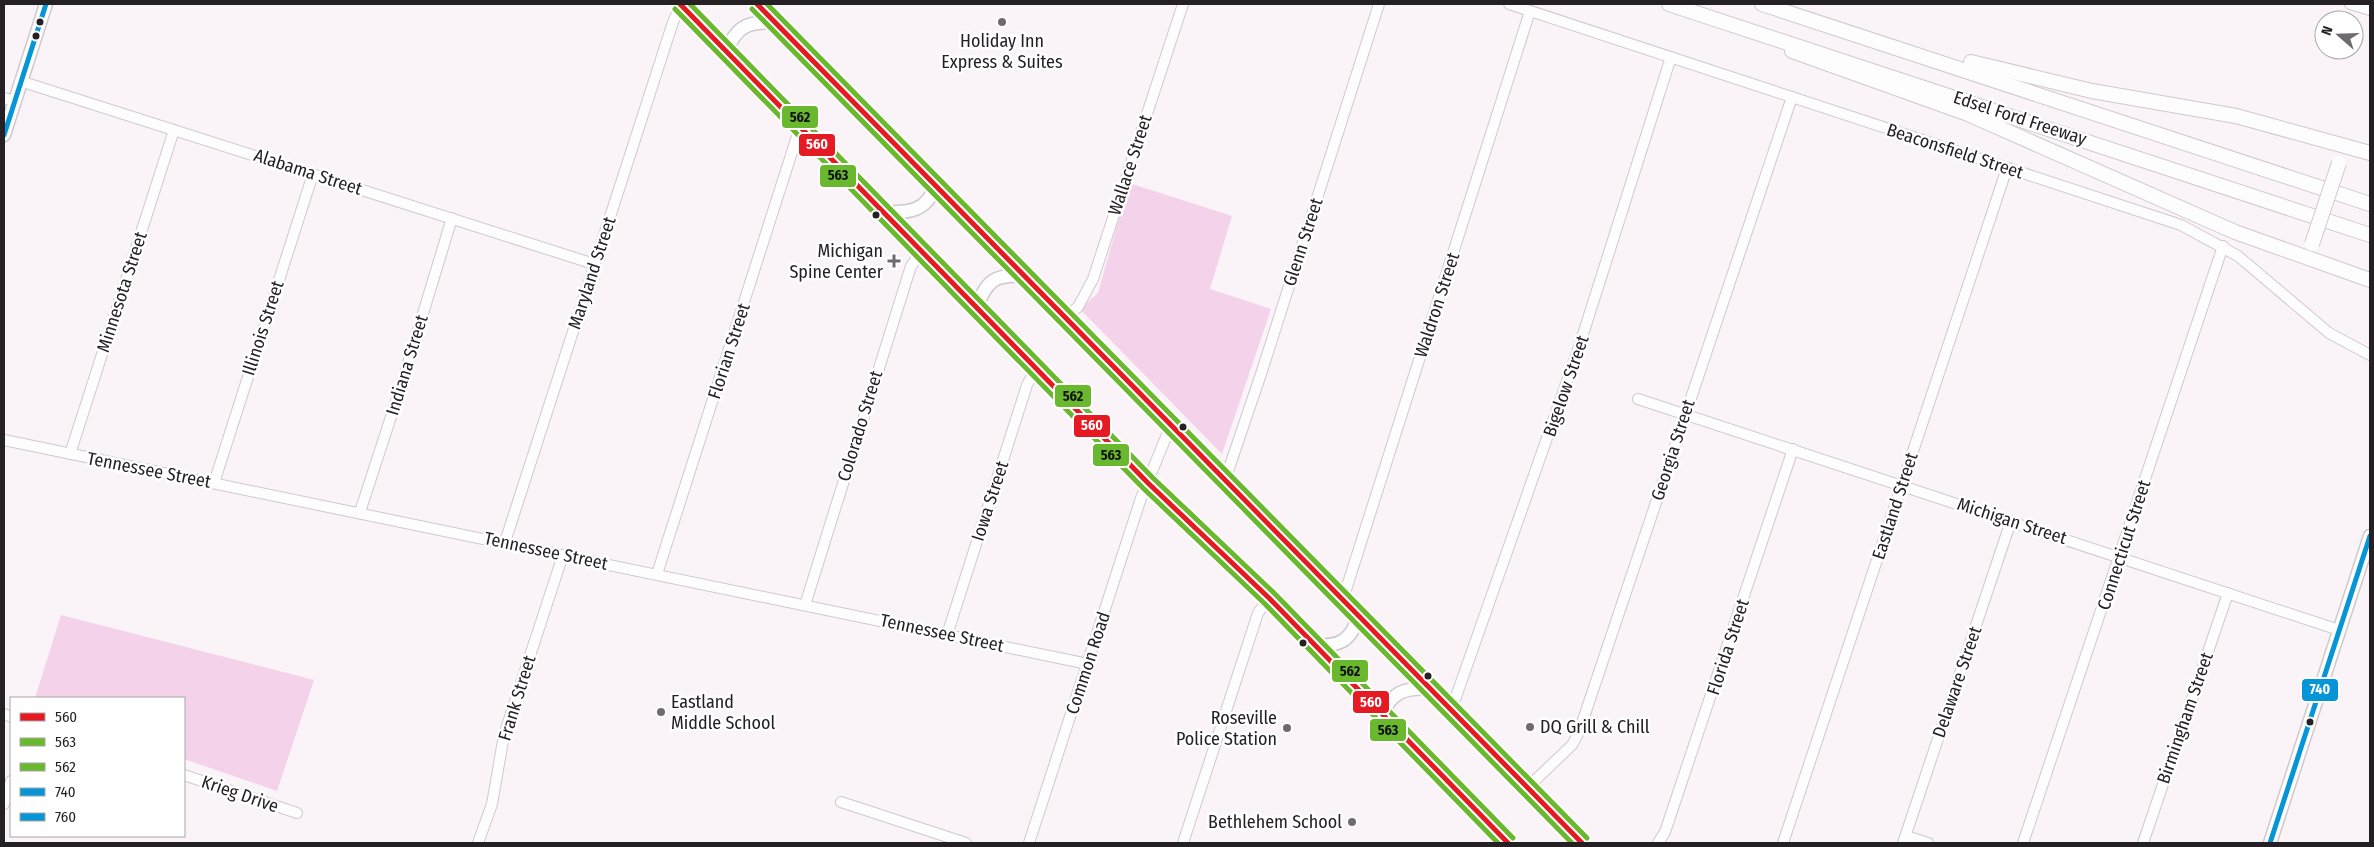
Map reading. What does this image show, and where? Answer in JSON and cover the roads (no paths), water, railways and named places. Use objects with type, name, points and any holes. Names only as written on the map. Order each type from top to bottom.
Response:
[{"type":"highway","name":"Edsel Ford Freeway","points":[[1669,4],[2370,235]]},
{"type":"highway","name":"Edsel Ford Freeway","points":[[1762,4],[1914,52],[2370,204]]},
{"type":"highway","points":[[1716,18],[1807,58],[1968,114],[2235,232],[2370,280]]},
{"type":"highway","points":[[1914,52],[1957,58],[2092,91],[2236,116],[2370,153]]},
{"type":"highway","points":[[2317,262],[2312,253],[2312,244],[2339,163],[2345,153],[2355,148]]},
{"type":"main road","points":[[4,135],[9,99],[20,81],[46,4]]},
{"type":"main road","points":[[680,4],[1148,483],[1269,598],[1508,843]]},
{"type":"main road","points":[[757,4],[1582,843]]},
{"type":"main road","points":[[726,52],[736,33],[743,27],[762,22],[775,22]]},
{"type":"main road","points":[[884,212],[902,213],[919,209],[930,199],[935,186]]},
{"type":"main road","points":[[977,307],[981,295],[991,281],[1011,275],[1023,276]]},
{"type":"main road","points":[[2270,843],[2370,536]]},
{"type":"main road","points":[[1314,646],[1328,646],[1345,640],[1351,634],[1359,616]]},
{"type":"main road","points":[[1382,715],[1390,698],[1397,693],[1416,688],[1430,689]]},
{"type":"street","name":"Maryland Street","points":[[505,542],[680,4]]},
{"type":"street","name":"Wallace Street","points":[[1064,318],[1078,306],[1092,279],[1182,4]]},
{"type":"street","name":"Glenn Street","points":[[1225,480],[1262,374],[1379,4]]},
{"type":"street","name":"Beaconsfield Street","points":[[1509,4],[2181,225],[2223,246],[2266,277],[2329,333],[2370,355]]},
{"type":"street","points":[[2350,4],[2370,10]]},
{"type":"street","name":"Waldron Street","points":[[1343,599],[1530,11]]},
{"type":"street","name":"Bigelow Street","points":[[1451,711],[1580,347],[1671,57]]},
{"type":"street","name":"Alabama Street","points":[[20,81],[594,264]]},
{"type":"street","name":"Georgia Street","points":[[1528,787],[1577,738],[1792,97]]},
{"type":"street","name":"Florian Street","points":[[657,574],[800,127]]},
{"type":"street","name":"Minnesota Street","points":[[70,454],[174,130]]},
{"type":"street","name":"Eastland Street","points":[[1782,843],[2007,168]]},
{"type":"street","name":"Illinois Street","points":[[214,483],[313,174]]},
{"type":"street","name":"Indiana Street","points":[[360,512],[452,218]]},
{"type":"street","name":"Connecticut Street","points":[[2024,843],[2223,246]]},
{"type":"street","name":"Colorado Street","points":[[805,605],[911,266],[922,251]]},
{"type":"street","name":"Iowa Street","points":[[947,635],[1023,399],[1036,368]]},
{"type":"street","name":"Michigan Street","points":[[1638,399],[2338,630]]},
{"type":"street","name":"Common Road","points":[[1029,843],[1148,483],[1171,425]]},
{"type":"street","name":"Tennessee Street","points":[[4,440],[360,512],[1088,664]]},
{"type":"street","name":"Florida Street","points":[[1658,843],[1665,832],[1693,752],[1794,450]]},
{"type":"street","name":"Delaware Street","points":[[1904,840],[2011,521]]},
{"type":"street","name":"Frank Street","points":[[478,843],[492,804],[504,735],[563,555]]},
{"type":"street","name":"Birmingham Street","points":[[2143,843],[2228,593]]},
{"type":"street","points":[[1183,843],[1258,613],[1269,598]]},
{"type":"street","name":"Krieg Drive","points":[[185,775],[297,813]]},
{"type":"street","points":[[4,804],[10,784]]},
{"type":"street","points":[[841,802],[966,843]]},
{"type":"street","points":[[1904,840],[1928,843]]},
{"type":"place","name":"Holiday Inn Express & Suites","points":[[1002,22]]},
{"type":"place","name":"Michigan Spine Center","points":[[894,261]]},
{"type":"place","name":"Eastland Middle School","points":[[661,712]]},
{"type":"place","name":"DQ Grill & Chill","points":[[1530,727]]},
{"type":"place","name":"Roseville Police Station","points":[[1287,728]]},
{"type":"place","name":"Bethlehem School","points":[[1352,822]]}]
